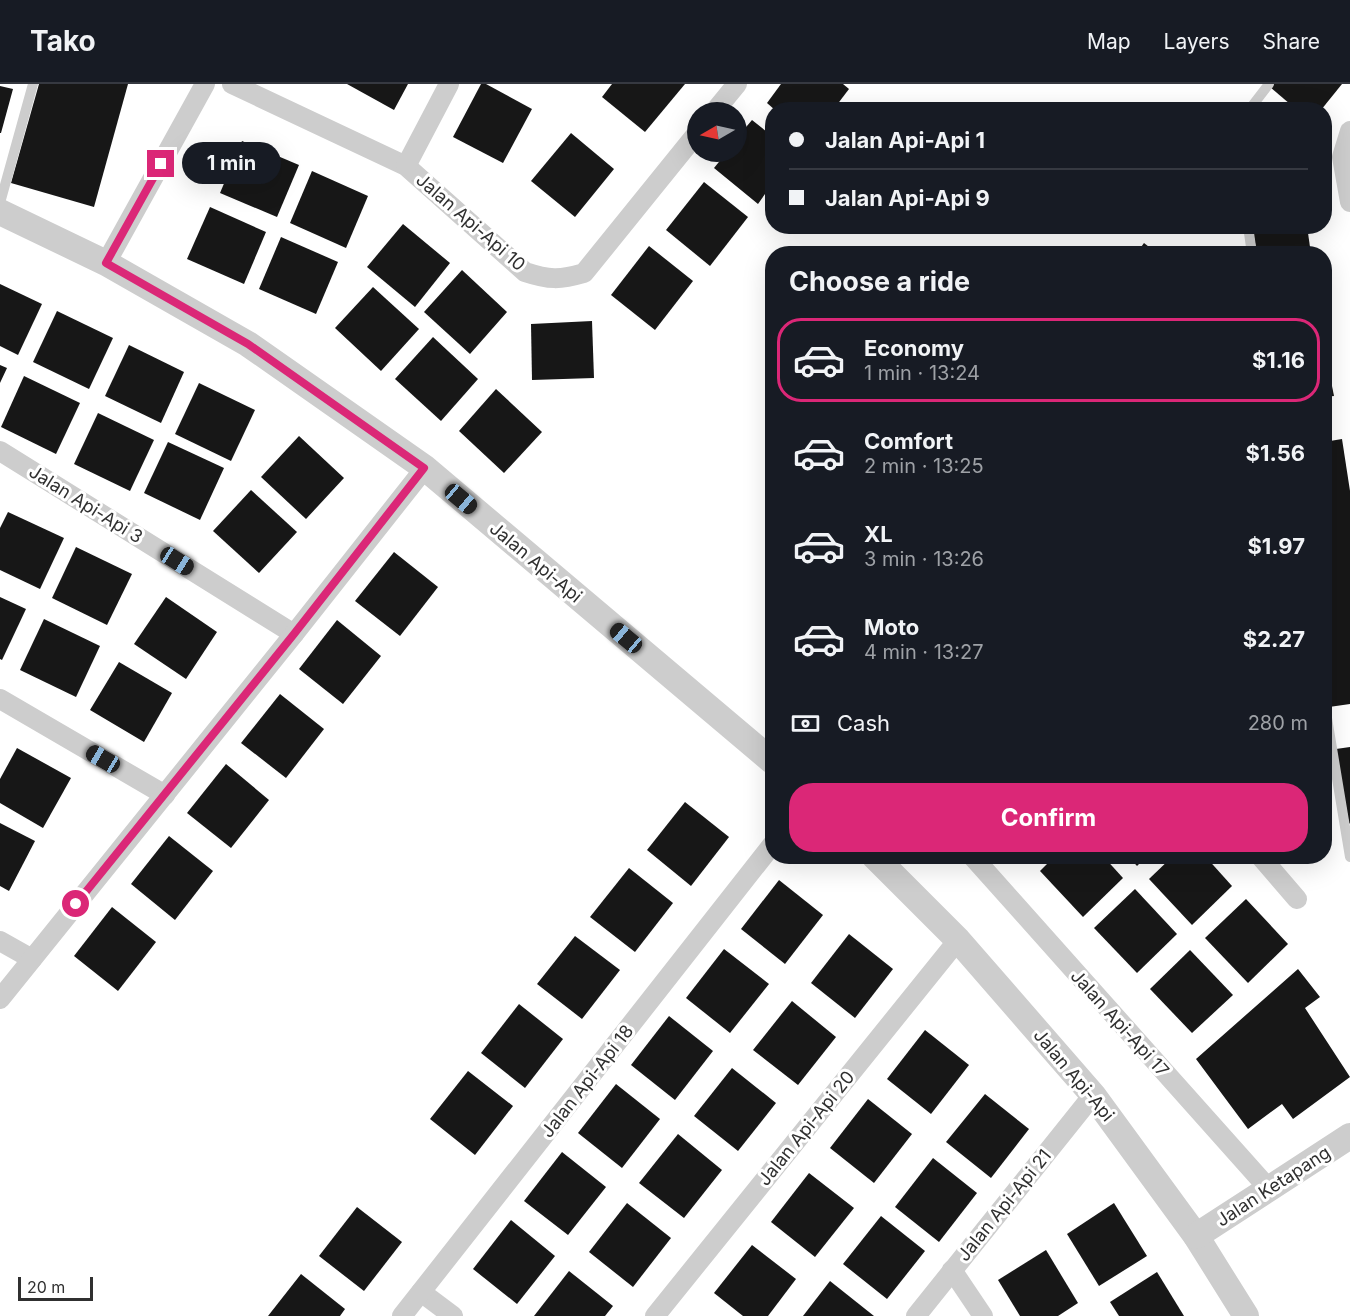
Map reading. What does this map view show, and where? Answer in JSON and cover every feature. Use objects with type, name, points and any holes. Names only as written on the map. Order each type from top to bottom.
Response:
[{"type":"street","points":[[106,263],[205,84]]},
{"type":"street","name":"Jalan Api-Api 10","points":[[232,84],[406,166],[525,272],[543,279],[564,279],[584,273],[687,146]]},
{"type":"street","points":[[406,166],[449,84]]},
{"type":"street","points":[[722,102],[737,84]]},
{"type":"street","points":[[1350,131],[1342,157],[1350,202]]},
{"type":"street","name":"Jalan Api-Api","points":[[0,212],[106,263],[248,344],[424,468],[765,755]]},
{"type":"street","name":"Jalan Api-Api 3","points":[[0,451],[294,634]]},
{"type":"street","points":[[0,999],[294,634],[424,468]]},
{"type":"street","points":[[0,699],[165,795]]},
{"type":"street","name":"Jalan Api-Api 18","points":[[402,1316],[765,854]]},
{"type":"street","name":"Jalan Api-Api","points":[[882,864],[958,940],[1093,1095],[1196,1236],[1246,1316]]},
{"type":"street","name":"Jalan Api-Api 17","points":[[979,864],[1269,1189]]},
{"type":"street","points":[[1267,864],[1297,899]]},
{"type":"street","name":"Jalan Api-Api 20","points":[[655,1316],[958,940]]},
{"type":"street","points":[[0,941],[32,959]]},
{"type":"street","name":"Jalan Api-Api 21","points":[[916,1316],[1093,1095]]},
{"type":"street","name":"Jalan Ketapang","points":[[1196,1236],[1350,1136]]},
{"type":"street","points":[[952,1270],[983,1316]]},
{"type":"street","points":[[421,1292],[453,1316]]},
{"type":"lane","points":[[0,203],[33,84]]},
{"type":"lane","points":[[1256,102],[1269,84]]},
{"type":"lane","points":[[1332,748],[1350,857]]},
{"type":"building","points":[[39,84],[128,84],[94,207],[11,183]]},
{"type":"building","points":[[347,84],[408,84],[394,110]]},
{"type":"building","points":[[481,84],[486,84],[532,109],[503,163],[453,137]]},
{"type":"building","points":[[612,84],[685,84],[645,132],[602,97]]},
{"type":"building","points":[[781,84],[843,84],[849,89],[839,102],[768,102]]},
{"type":"building","points":[[1273,84],[1342,84],[1327,102],[1288,102],[1270,87]]},
{"type":"building","points":[[0,86],[13,89],[1,133],[0,133]]},
{"type":"building","points":[[752,120],[765,130],[765,194],[758,204],[714,168],[719,162],[747,162],[747,126]]},
{"type":"building","points":[[571,133],[614,169],[575,217],[531,181]]},
{"type":"building","points":[[242,141],[299,165],[277,217],[220,193]]},
{"type":"building","points":[[312,171],[368,196],[346,248],[290,223]]},
{"type":"building","points":[[704,182],[748,217],[710,266],[666,230]]},
{"type":"building","points":[[210,207],[266,232],[244,284],[187,259]]},
{"type":"building","points":[[403,224],[450,263],[415,307],[367,267]]},
{"type":"building","points":[[1253,234],[1308,234],[1310,246],[1256,246]]},
{"type":"building","points":[[281,237],[338,262],[316,314],[259,289]]},
{"type":"building","points":[[649,246],[693,281],[655,330],[611,295]]},
{"type":"building","points":[[462,270],[507,312],[470,354],[424,312]]},
{"type":"building","points":[[0,284],[42,304],[18,355],[0,346]]},
{"type":"building","points":[[373,287],[419,329],[381,371],[335,328]]},
{"type":"building","points":[[57,311],[113,338],[89,389],[33,362]]},
{"type":"building","points":[[592,321],[594,378],[532,380],[531,324]]},
{"type":"building","points":[[433,337],[478,379],[441,421],[395,379]]},
{"type":"building","points":[[129,345],[184,372],[161,423],[105,396]]},
{"type":"building","points":[[0,365],[7,368],[0,383]]},
{"type":"building","points":[[24,376],[80,403],[56,454],[1,427]]},
{"type":"building","points":[[199,383],[255,410],[231,461],[175,434]]},
{"type":"building","points":[[496,389],[542,432],[504,473],[459,431]]},
{"type":"building","points":[[98,413],[154,440],[130,491],[74,464]]},
{"type":"building","points":[[299,436],[344,478],[306,519],[261,477]]},
{"type":"building","points":[[1342,439],[1350,491],[1350,704],[1332,707],[1332,441]]},
{"type":"building","points":[[168,442],[224,468],[200,520],[144,493]]},
{"type":"building","points":[[251,490],[297,532],[259,573],[213,531]]},
{"type":"building","points":[[8,512],[64,538],[40,589],[0,570],[0,528]]},
{"type":"building","points":[[76,547],[132,574],[107,625],[52,598]]},
{"type":"building","points":[[394,552],[438,587],[400,636],[355,601]]},
{"type":"building","points":[[0,597],[26,609],[2,660],[0,659]]},
{"type":"building","points":[[166,597],[217,632],[186,679],[134,644]]},
{"type":"building","points":[[44,619],[100,646],[76,697],[20,670]]},
{"type":"building","points":[[337,620],[381,656],[343,704],[299,669]]},
{"type":"building","points":[[119,662],[172,693],[144,742],[90,710]]},
{"type":"building","points":[[280,694],[324,729],[286,778],[241,743]]},
{"type":"building","points":[[1350,747],[1350,823],[1349,824],[1336,749]]},
{"type":"building","points":[[17,748],[71,778],[43,828],[0,803],[0,779]]},
{"type":"building","points":[[226,764],[269,800],[231,848],[187,813]]},
{"type":"building","points":[[685,802],[729,837],[691,886],[647,850]]},
{"type":"building","points":[[0,823],[35,841],[9,891],[0,886]]},
{"type":"building","points":[[169,836],[213,871],[175,920],[131,884]]},
{"type":"building","points":[[1047,864],[1110,864],[1123,878],[1083,917],[1040,871]]},
{"type":"building","points":[[1165,864],[1212,864],[1232,886],[1192,925],[1149,879]]},
{"type":"building","points":[[629,868],[673,903],[635,952],[590,917]]},
{"type":"building","points":[[779,880],[823,915],[785,964],[741,929]]},
{"type":"building","points":[[1135,889],[1177,934],[1137,973],[1094,928]]},
{"type":"building","points":[[1246,899],[1288,944],[1248,983],[1205,938]]},
{"type":"building","points":[[112,907],[156,942],[118,991],[74,956]]},
{"type":"building","points":[[849,934],[893,969],[855,1018],[811,983]]},
{"type":"building","points":[[575,936],[620,970],[582,1019],[537,984]]},
{"type":"building","points":[[724,949],[769,984],[730,1033],[686,998]]},
{"type":"building","points":[[1190,950],[1233,995],[1192,1033],[1150,989]]},
{"type":"building","points":[[1298,969],[1320,997],[1305,1008],[1350,1077],[1293,1119],[1282,1104],[1248,1129],[1196,1059]]},
{"type":"building","points":[[792,1001],[836,1037],[798,1085],[753,1050]]},
{"type":"building","points":[[519,1004],[563,1039],[525,1088],[481,1053]]},
{"type":"building","points":[[669,1016],[713,1051],[675,1100],[631,1065]]},
{"type":"building","points":[[925,1030],[969,1065],[931,1114],[887,1079]]},
{"type":"building","points":[[732,1068],[776,1103],[738,1151],[694,1116]]},
{"type":"building","points":[[468,1071],[513,1106],[475,1155],[430,1119]]},
{"type":"building","points":[[616,1084],[660,1119],[622,1168],[578,1133]]},
{"type":"building","points":[[985,1094],[1029,1129],[991,1178],[946,1142]]},
{"type":"building","points":[[868,1099],[912,1134],[874,1183],[830,1148]]},
{"type":"building","points":[[678,1134],[722,1170],[684,1218],[639,1183]]},
{"type":"building","points":[[562,1152],[606,1187],[568,1235],[524,1201]]},
{"type":"building","points":[[933,1158],[977,1193],[939,1242],[895,1207]]},
{"type":"building","points":[[809,1173],[854,1208],[815,1257],[771,1222]]},
{"type":"building","points":[[627,1203],[671,1238],[633,1287],[589,1252]]},
{"type":"building","points":[[1114,1203],[1147,1256],[1099,1286],[1067,1234]]},
{"type":"building","points":[[357,1207],[402,1242],[364,1291],[319,1256]]},
{"type":"building","points":[[881,1216],[925,1251],[887,1299],[843,1264]]},
{"type":"building","points":[[511,1220],[555,1256],[517,1304],[473,1269]]},
{"type":"building","points":[[752,1245],[796,1279],[768,1316],[743,1316],[714,1293]]},
{"type":"building","points":[[1046,1250],[1078,1303],[1058,1316],[1020,1316],[998,1280]]},
{"type":"building","points":[[569,1271],[613,1306],[605,1316],[534,1316]]},
{"type":"building","points":[[1157,1272],[1184,1316],[1119,1316],[1110,1302]]},
{"type":"building","points":[[301,1274],[345,1309],[340,1316],[268,1316]]},
{"type":"building","points":[[830,1281],[874,1316],[803,1316]]},
{"type":"route","points":[[76,904],[294,634],[424,468],[248,344],[106,263],[161,164]]}]
